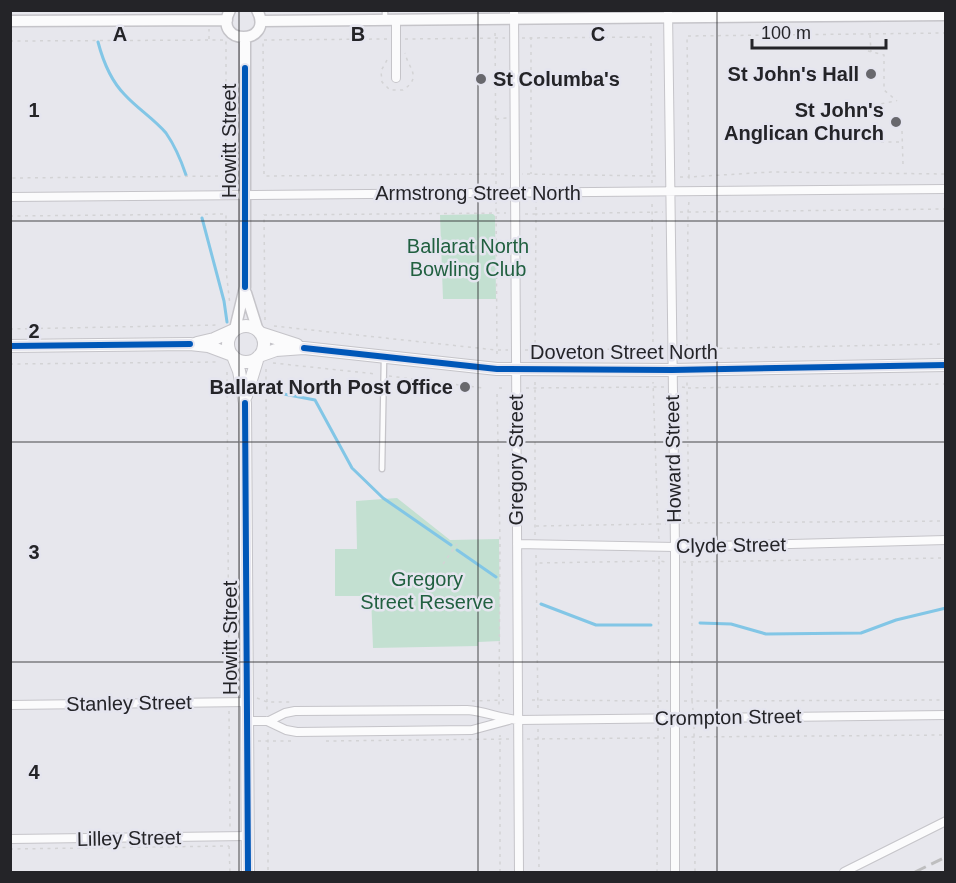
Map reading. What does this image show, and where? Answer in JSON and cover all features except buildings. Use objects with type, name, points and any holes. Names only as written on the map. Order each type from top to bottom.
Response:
[{"type":"main road","points":[[10,346],[190,344],[207,346],[231,358],[246,361],[262,360],[263,345],[259,332],[247,326],[231,328],[214,339],[190,344]]},
{"type":"main road","points":[[231,328],[228,344],[231,358]]},
{"type":"main road","name":"Doveton Street North","points":[[259,332],[304,348]]},
{"type":"main road","name":"Doveton Street North","points":[[262,360],[276,350],[304,348],[516,369],[672,370],[945,365]]},
{"type":"main road","name":"Howitt Street","points":[[231,358],[239,371],[245,403],[248,873]]},
{"type":"main road","name":"Howitt Street","points":[[245,403],[251,375],[262,360]]},
{"type":"street","name":"Howard Street","points":[[668,14],[675,547],[675,873]]},
{"type":"street","points":[[10,21],[228,15],[229,29],[233,34],[245,38],[256,33],[259,16],[945,15]]},
{"type":"street","name":"Gregory Street","points":[[514,15],[517,544],[514,720],[519,739],[519,873]]},
{"type":"street","points":[[389,17],[396,78]]},
{"type":"street","name":"Howitt Street","points":[[245,38],[245,287],[259,332]]},
{"type":"street","name":"Armstrong Street North","points":[[10,197],[945,189]]},
{"type":"street","name":"Howitt Street","points":[[231,328],[245,287]]},
{"type":"street","name":"Clyde Street","points":[[517,544],[675,547],[945,540]]},
{"type":"street","name":"Stanley Street","points":[[10,705],[229,697],[247,699]]},
{"type":"street","name":"Crompton Street","points":[[267,721],[295,711],[456,710],[483,711],[514,720]]},
{"type":"street","name":"Crompton Street","points":[[247,721],[267,721],[292,732],[472,730],[514,720],[945,715]]},
{"type":"street","points":[[844,873],[945,821]]},
{"type":"street","name":"Lilley Street","points":[[10,839],[230,841],[248,836]]},
{"type":"lane","points":[[382,469],[384,357]]},
{"type":"path","points":[[870,33],[870,51],[884,55],[884,90],[897,101],[874,105]]},
{"type":"path","points":[[945,33],[687,36],[689,177],[771,172],[945,174]]},
{"type":"path","points":[[531,37],[651,37],[652,176],[531,174],[531,37]]},
{"type":"path","points":[[388,39],[263,40],[264,176],[496,174],[495,38],[405,38],[406,58],[413,68],[413,75],[408,87],[401,90],[388,89],[382,82],[381,71],[388,57]]},
{"type":"path","points":[[10,41],[226,40],[226,176],[10,178]]},
{"type":"path","points":[[902,131],[903,164]]},
{"type":"path","points":[[880,142],[902,142]]},
{"type":"path","points":[[496,213],[497,350],[265,325],[264,215],[496,213],[536,214],[652,212],[653,349],[535,350],[536,214],[536,193]]},
{"type":"path","points":[[945,209],[688,212],[687,349],[945,344]]},
{"type":"path","points":[[10,216],[226,214],[226,270],[230,307]]},
{"type":"path","points":[[10,329],[231,328]]},
{"type":"path","points":[[10,364],[231,358]]},
{"type":"path","points":[[268,873],[262,360],[483,388]]},
{"type":"path","points":[[227,370],[230,873]]},
{"type":"path","points":[[945,384],[687,388],[689,523],[945,521]]},
{"type":"path","points":[[535,526],[658,524],[653,387],[536,388],[535,526],[539,873]]},
{"type":"path","points":[[497,394],[500,540],[499,705]]},
{"type":"path","points":[[443,564],[457,545]]},
{"type":"path","points":[[945,558],[692,562],[692,702],[945,700]]},
{"type":"path","points":[[532,700],[658,701],[659,561],[536,563]]},
{"type":"path","points":[[229,697],[267,702],[300,702]]},
{"type":"path","points":[[500,735],[500,873]]},
{"type":"path","points":[[695,873],[694,737],[945,735]]},
{"type":"path","points":[[322,741],[658,738],[657,873]]},
{"type":"path","points":[[258,741],[299,741]]},
{"type":"path","points":[[10,849],[230,841]]},
{"type":"green space","name":"Ballarat North Bowling Club","points":[[493,214],[495,216],[496,299],[443,299],[440,215]]},
{"type":"green space","name":"Gregory Street Reserve","points":[[397,498],[450,540],[499,539],[500,641],[478,642],[478,646],[373,648],[371,596],[335,596],[335,549],[357,549],[356,501]]},
{"type":"waterway","points":[[98,42],[112,77],[130,100],[166,133],[178,153],[186,175]]},
{"type":"waterway","points":[[202,218],[224,301],[227,322]]},
{"type":"waterway","points":[[268,391],[315,400],[352,468],[383,498],[451,545]]},
{"type":"waterway","points":[[457,550],[496,577]]},
{"type":"waterway","points":[[541,604],[596,625],[651,625]]},
{"type":"waterway","points":[[700,623],[731,624],[766,634],[861,633],[896,620],[946,608]]},
{"type":"railway","points":[[915,872],[946,857]]},
{"type":"cycle path","points":[[245,68],[245,287]]},
{"type":"cycle path","points":[[10,346],[190,344]]},
{"type":"cycle path","points":[[304,348],[497,369],[672,370],[946,365]]},
{"type":"cycle path","points":[[245,403],[248,872]]},
{"type":"place","name":"St John's Hall","points":[[871,74]]},
{"type":"place","name":"St Columba's","points":[[481,79]]},
{"type":"place","name":"St John's Anglican Church","points":[[896,122]]},
{"type":"place","name":"Ballarat North Post Office","points":[[465,387]]}]
